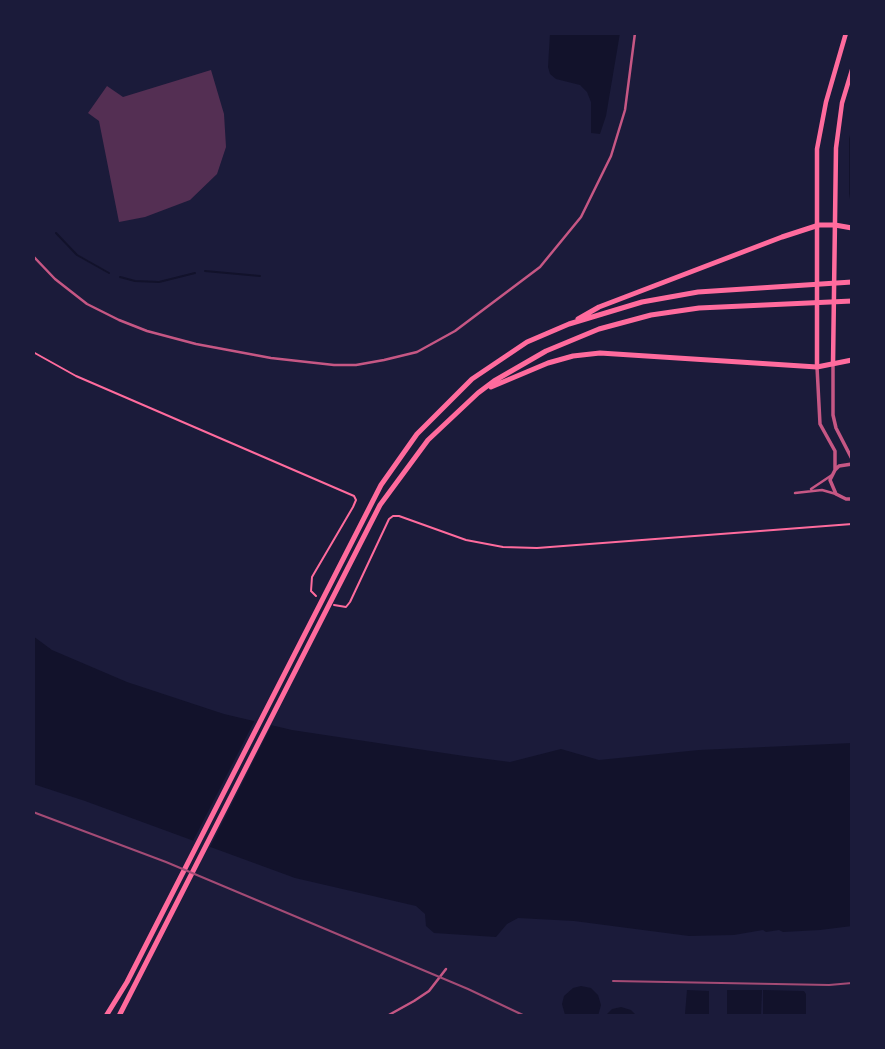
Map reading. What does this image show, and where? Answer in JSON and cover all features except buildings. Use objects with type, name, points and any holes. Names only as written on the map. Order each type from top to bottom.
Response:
[{"type":"highway","points":[[119,1016],[169,908],[381,485],[417,433],[472,379],[527,342],[569,324],[599,307],[819,225],[852,228]]},
{"type":"highway","points":[[569,324],[642,302],[698,292],[852,282]]},
{"type":"highway","points":[[106,1016],[169,908],[380,505],[428,440],[478,393],[547,351],[599,329],[651,315],[699,308],[852,301]]},
{"type":"highway","points":[[478,393],[548,363],[573,356],[600,353],[817,367],[852,360]]},
{"type":"main road","points":[[817,367],[817,174],[820,125],[846,33]]},
{"type":"main road","points":[[833,364],[839,124],[852,70]]},
{"type":"street","points":[[33,256],[55,279],[87,304],[119,320],[184,341],[271,358],[334,365],[374,362],[417,352],[455,331],[540,267],[581,217],[611,156],[621,122],[635,33]]},
{"type":"street","points":[[833,364],[836,428],[852,459]]},
{"type":"street","points":[[817,367],[820,424],[835,450],[835,470]]},
{"type":"street","points":[[810,490],[832,475],[839,466],[852,464]]},
{"type":"street","points":[[832,475],[831,485],[836,494]]},
{"type":"street","points":[[795,493],[828,491],[841,498],[852,499]]},
{"type":"street","points":[[387,1016],[429,990],[446,969]]},
{"type":"path","points":[[33,352],[76,376],[354,496],[356,500],[353,507],[312,577],[311,591],[315,596]]},
{"type":"path","points":[[327,601],[339,607],[346,607],[350,602],[389,519],[393,516],[466,540],[503,547],[537,548],[852,524]]},
{"type":"shaded area","points":[[550,33],[620,33],[606,116],[600,134],[591,133],[591,102],[587,92],[580,85],[556,79],[550,74]]},
{"type":"shaded area","points":[[852,128],[852,211],[849,193],[849,139]]},
{"type":"shaded area","points":[[33,636],[52,650],[127,682],[224,714],[292,730],[464,756],[510,762],[561,749],[599,760],[699,750],[852,743],[852,926],[689,936],[574,921],[518,918],[507,924],[496,937],[434,933],[426,926],[425,914],[416,906],[295,878],[33,784]]},
{"type":"shaded area","points":[[573,988],[591,988],[598,995],[601,1005],[598,1016],[565,1015],[562,1004],[564,996]]},
{"type":"shaded area","points":[[687,990],[709,991],[709,1016],[685,1014]]},
{"type":"shaded area","points":[[727,990],[762,990],[761,1016],[727,1016]]},
{"type":"shaded area","points":[[763,990],[804,991],[806,1016],[763,1016]]},
{"type":"shaded area","points":[[621,1007],[631,1010],[637,1016],[605,1016],[612,1009]]},
{"type":"pier","points":[[256,718],[273,722],[208,851],[191,845]]},
{"type":"waterway","points":[[56,233],[77,255],[109,273]]},
{"type":"waterway","points":[[205,271],[260,276]]},
{"type":"waterway","points":[[120,277],[159,282],[195,273]]},
{"type":"railway","points":[[33,812],[166,862],[468,989],[525,1016]]},
{"type":"railway","points":[[613,981],[829,985],[852,983]]}]
